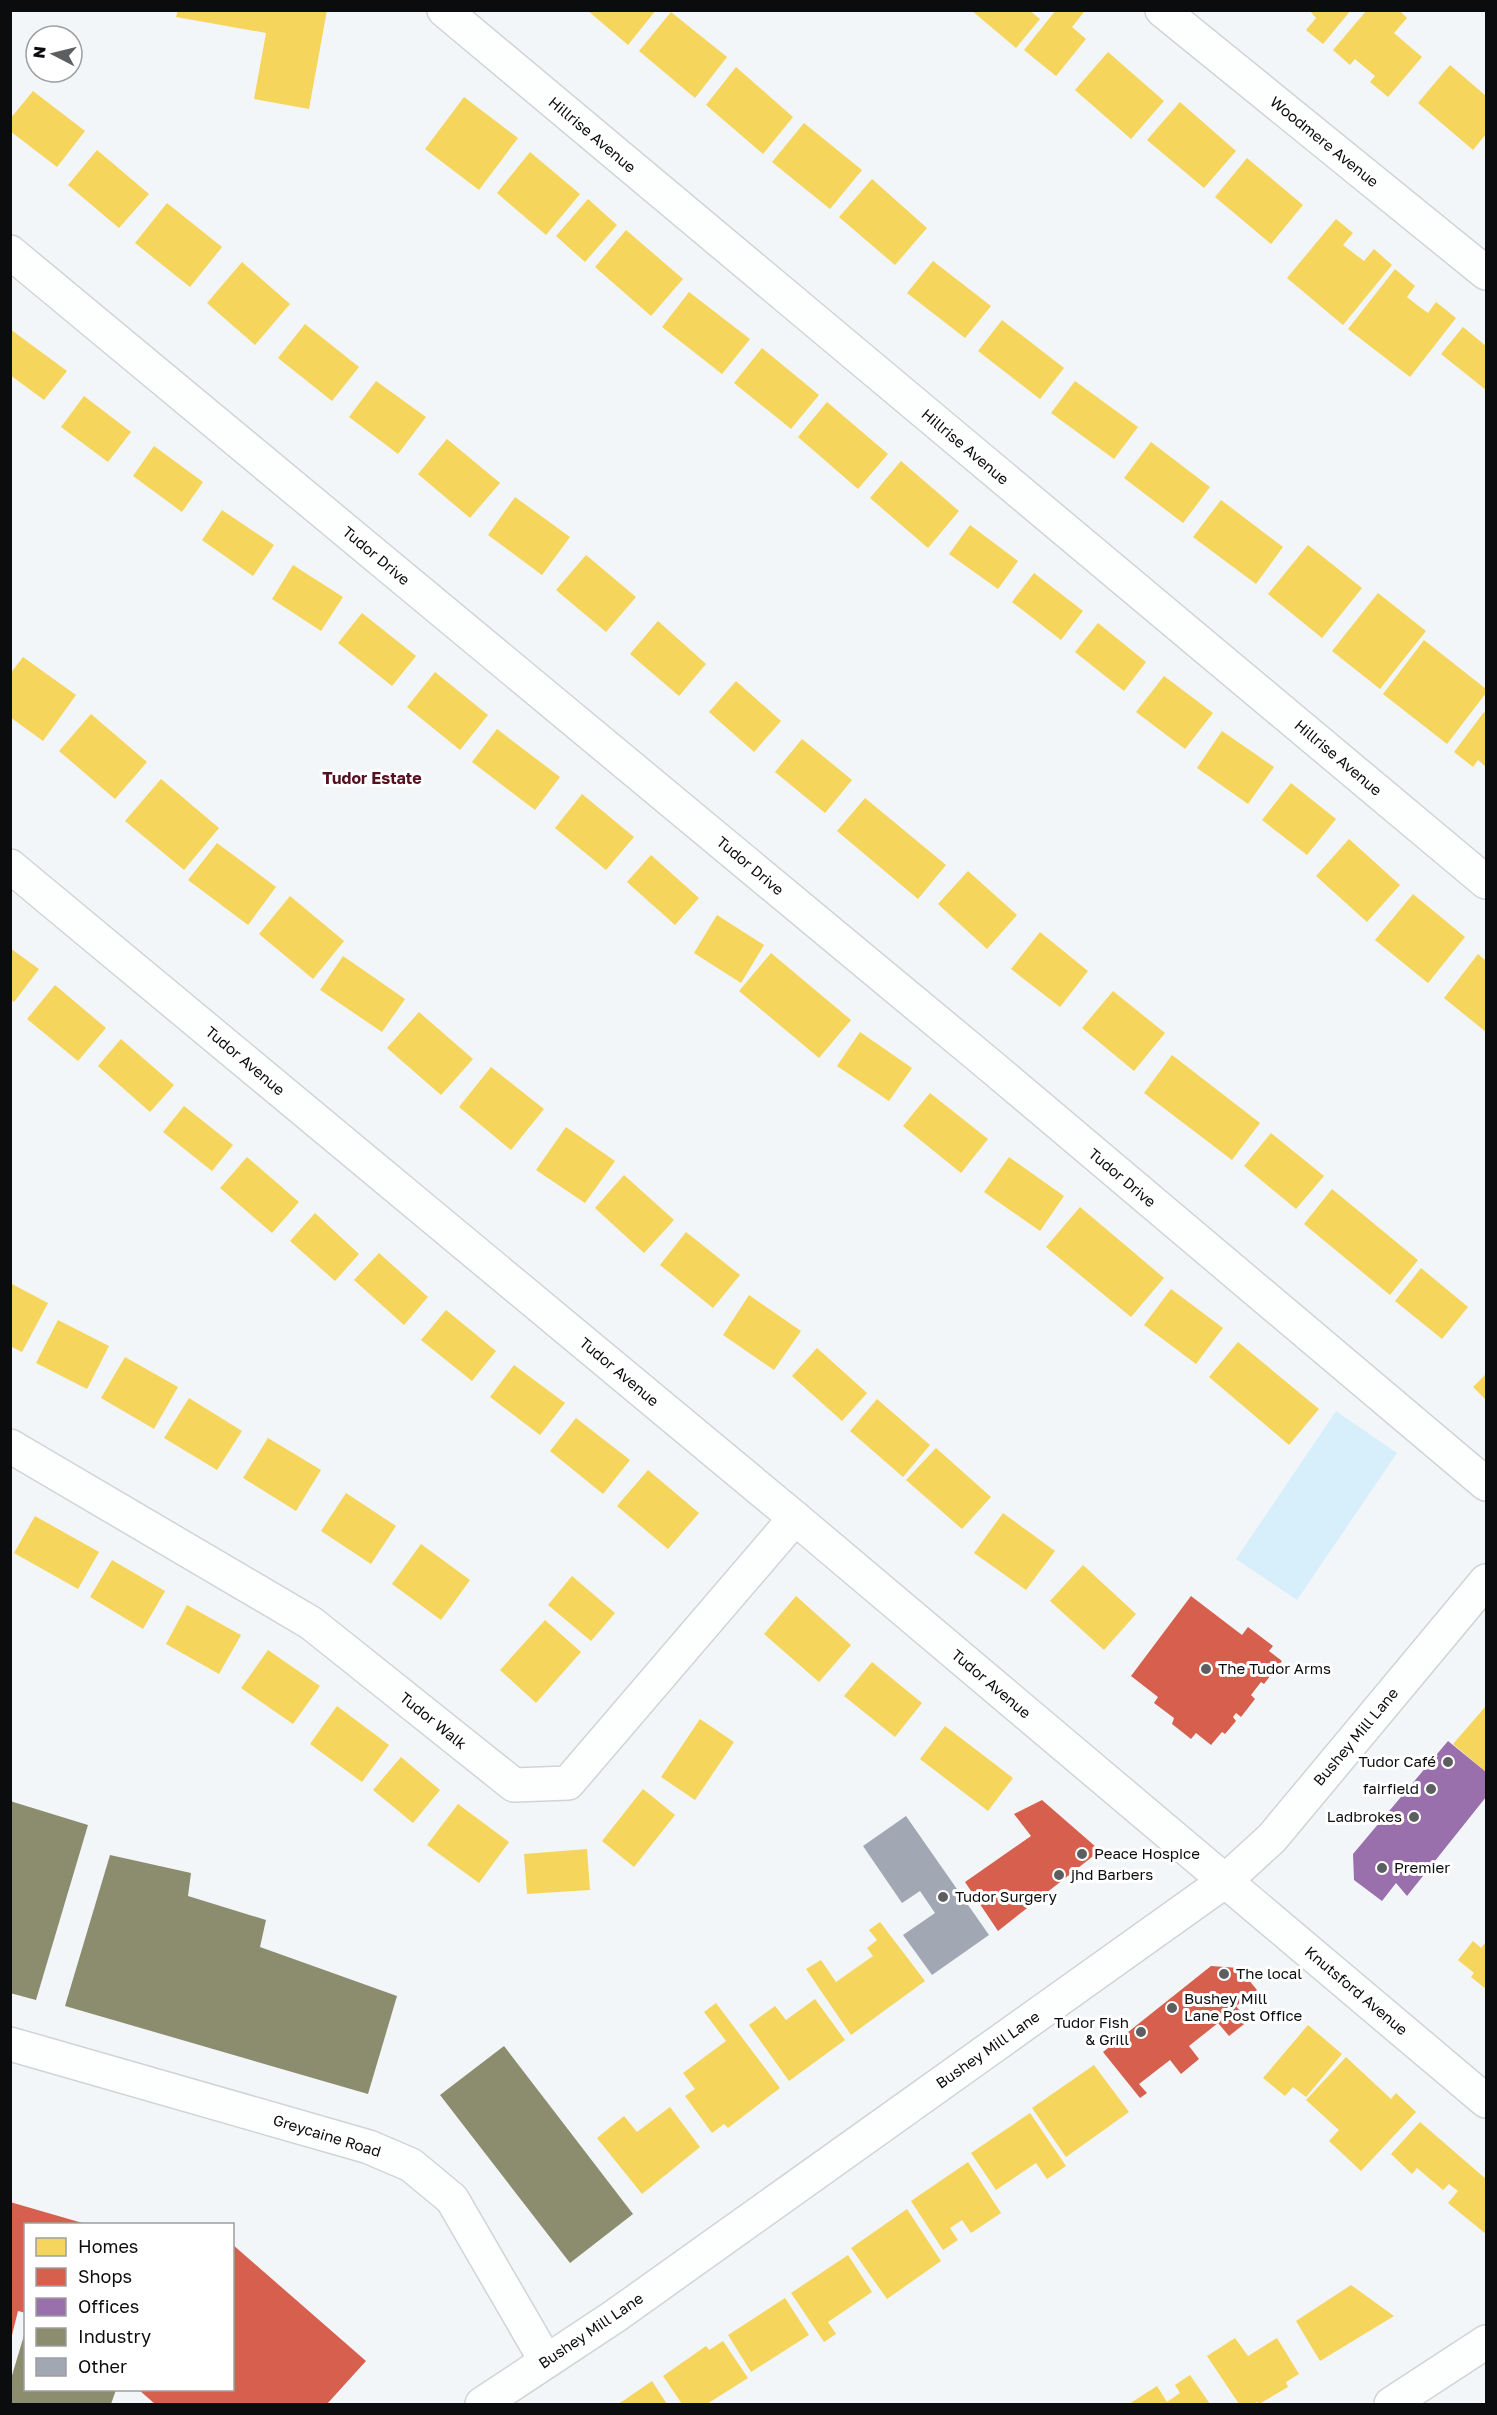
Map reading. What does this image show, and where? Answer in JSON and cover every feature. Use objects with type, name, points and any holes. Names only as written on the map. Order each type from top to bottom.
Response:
[{"type":"street","name":"Hillrise Avenue","points":[[444,10],[1486,882]]},
{"type":"street","name":"Woodmere Avenue","points":[[1162,10],[1486,273]]},
{"type":"street","name":"Tudor Drive","points":[[10,252],[1001,1074],[1486,1484]]},
{"type":"street","name":"Tudor Avenue","points":[[10,866],[795,1518],[1225,1881]]},
{"type":"street","name":"Tudor Walk","points":[[10,1446],[310,1623],[514,1785],[568,1783],[795,1518]]},
{"type":"street","name":"Bushey Mill Lane","points":[[482,2404],[615,2316],[1225,1881],[1272,1838],[1486,1581]]},
{"type":"street","name":"Knutsford Avenue","points":[[1225,1881],[1486,2101]]},
{"type":"street","name":"Greycaine Road","points":[[10,2044],[369,2146],[411,2164],[452,2199],[546,2361]]},
{"type":"street","points":[[1391,2404],[1486,2342]]},
{"type":"shaded area","points":[[1336,1411],[1397,1453],[1297,1600],[1236,1559]]},
{"type":"building: Homes","points":[[178,10],[327,10],[309,109],[254,99],[266,33],[176,17]]},
{"type":"building: Homes","points":[[587,10],[656,10],[628,45]]},
{"type":"building: Homes","points":[[971,10],[1029,10],[1040,19],[1016,48]]},
{"type":"building: Homes","points":[[1056,10],[1084,12],[1072,27],[1086,39],[1056,76],[1024,50]]},
{"type":"building: Homes","points":[[1309,10],[1351,10],[1323,44],[1306,30],[1316,18]]},
{"type":"building: Homes","points":[[1367,10],[1399,10],[1407,18],[1394,33],[1422,57],[1388,97],[1370,82],[1375,76],[1355,59],[1350,65],[1333,50]]},
{"type":"building: Homes","points":[[671,12],[727,57],[695,98],[639,51]]},
{"type":"building: Homes","points":[[1108,52],[1164,101],[1131,139],[1075,90]]},
{"type":"building: Homes","points":[[1450,65],[1486,96],[1486,134],[1473,150],[1418,103]]},
{"type":"building: Homes","points":[[736,67],[793,117],[763,154],[706,105]]},
{"type":"building: Homes","points":[[33,91],[85,131],[57,167],[10,131],[10,119]]},
{"type":"building: Homes","points":[[464,97],[518,138],[479,190],[425,149]]},
{"type":"building: Homes","points":[[1180,102],[1236,151],[1204,188],[1147,140]]},
{"type":"building: Homes","points":[[804,123],[862,170],[830,209],[772,162]]},
{"type":"building: Homes","points":[[97,150],[149,194],[119,228],[68,185]]},
{"type":"building: Homes","points":[[530,152],[580,194],[546,235],[497,193]]},
{"type":"building: Homes","points":[[1247,158],[1303,205],[1271,244],[1215,197]]},
{"type":"building: Homes","points":[[872,179],[927,228],[895,265],[839,217]]},
{"type":"building: Homes","points":[[588,199],[617,225],[585,262],[556,236]]},
{"type":"building: Homes","points":[[167,203],[222,247],[190,287],[135,243]]},
{"type":"building: Homes","points":[[1336,219],[1353,233],[1343,245],[1364,261],[1374,249],[1392,265],[1343,325],[1287,278]]},
{"type":"building: Homes","points":[[626,230],[683,279],[651,316],[595,267]]},
{"type":"building: Homes","points":[[933,261],[991,306],[965,338],[907,293]]},
{"type":"building: Homes","points":[[242,262],[290,304],[255,345],[207,303]]},
{"type":"building: Homes","points":[[1395,269],[1415,286],[1407,297],[1428,313],[1436,302],[1456,318],[1410,377],[1348,329]]},
{"type":"building: Homes","points":[[689,292],[750,339],[722,374],[662,327]]},
{"type":"building: Homes","points":[[1002,320],[1064,368],[1040,399],[978,351]]},
{"type":"building: Homes","points":[[305,324],[359,367],[332,401],[278,358]]},
{"type":"building: Homes","points":[[1463,327],[1486,346],[1486,390],[1441,354]]},
{"type":"building: Homes","points":[[10,329],[67,371],[44,400],[10,375]]},
{"type":"building: Homes","points":[[762,348],[819,395],[791,429],[734,383]]},
{"type":"building: Homes","points":[[376,381],[426,417],[398,454],[349,417]]},
{"type":"building: Homes","points":[[1075,381],[1138,427],[1114,459],[1051,413]]},
{"type":"building: Homes","points":[[84,396],[131,432],[108,462],[61,427]]},
{"type":"building: Homes","points":[[827,402],[888,454],[858,489],[798,437]]},
{"type":"building: Homes","points":[[447,439],[500,483],[470,518],[418,474]]},
{"type":"building: Homes","points":[[1151,442],[1210,487],[1183,523],[1124,478]]},
{"type":"building: Homes","points":[[154,446],[203,482],[182,512],[133,476]]},
{"type":"building: Homes","points":[[901,461],[959,511],[928,548],[870,498]]},
{"type":"building: Homes","points":[[515,497],[570,537],[542,575],[488,535]]},
{"type":"building: Homes","points":[[1221,500],[1283,547],[1256,584],[1193,537]]},
{"type":"building: Homes","points":[[222,510],[274,545],[253,576],[202,540]]},
{"type":"building: Homes","points":[[970,525],[1018,561],[998,589],[949,554]]},
{"type":"building: Homes","points":[[1308,545],[1362,588],[1322,638],[1268,594]]},
{"type":"building: Homes","points":[[586,555],[636,597],[606,632],[556,590]]},
{"type":"building: Homes","points":[[293,565],[343,597],[321,631],[272,599]]},
{"type":"building: Homes","points":[[1034,573],[1083,611],[1061,640],[1012,602]]},
{"type":"building: Homes","points":[[1378,593],[1426,631],[1380,689],[1332,651]]},
{"type":"building: Homes","points":[[362,613],[416,656],[392,686],[338,643]]},
{"type":"building: Homes","points":[[658,621],[706,664],[679,696],[630,654]]},
{"type":"building: Homes","points":[[1098,623],[1146,662],[1124,691],[1075,652]]},
{"type":"building: Homes","points":[[1424,640],[1486,689],[1486,693],[1447,744],[1383,694]]},
{"type":"building: Homes","points":[[23,657],[76,695],[43,741],[10,717],[10,674]]},
{"type":"building: Homes","points":[[435,672],[488,715],[460,750],[407,707]]},
{"type":"building: Homes","points":[[1164,676],[1213,713],[1185,749],[1136,712]]},
{"type":"building: Homes","points":[[736,681],[781,721],[754,752],[709,712]]},
{"type":"building: Homes","points":[[1484,712],[1486,714],[1486,767],[1478,760],[1473,767],[1454,752]]},
{"type":"building: Homes","points":[[91,714],[147,762],[115,799],[59,751]]},
{"type":"building: Homes","points":[[497,729],[560,777],[535,810],[472,762]]},
{"type":"building: Homes","points":[[1222,731],[1274,767],[1248,804],[1197,768]]},
{"type":"building: Homes","points":[[802,739],[852,780],[825,813],[775,772]]},
{"type":"building: Homes","points":[[161,779],[219,828],[184,870],[125,821]]},
{"type":"building: Homes","points":[[1291,783],[1336,819],[1307,855],[1262,820]]},
{"type":"building: Homes","points":[[582,794],[634,837],[606,870],[555,828]]},
{"type":"building: Homes","points":[[865,798],[946,865],[918,899],[837,831]]},
{"type":"building: Homes","points":[[1349,839],[1400,885],[1367,922],[1316,876]]},
{"type":"building: Homes","points":[[217,843],[276,887],[248,925],[188,880]]},
{"type":"building: Homes","points":[[651,855],[699,898],[675,925],[627,882]]},
{"type":"building: Homes","points":[[968,871],[1017,915],[987,949],[938,904]]},
{"type":"building: Homes","points":[[1413,894],[1465,937],[1428,983],[1375,940]]},
{"type":"building: Homes","points":[[290,896],[344,941],[313,979],[259,934]]},
{"type":"building: Homes","points":[[717,915],[764,945],[741,983],[694,953]]},
{"type":"building: Homes","points":[[1040,932],[1088,971],[1060,1007],[1011,969]]},
{"type":"building: Homes","points":[[10,948],[39,969],[14,1002],[10,999]]},
{"type":"building: Homes","points":[[771,953],[851,1020],[819,1058],[739,991]]},
{"type":"building: Homes","points":[[1478,954],[1486,961],[1486,1032],[1444,998]]},
{"type":"building: Homes","points":[[343,956],[405,999],[382,1032],[320,990]]},
{"type":"building: Homes","points":[[55,985],[106,1028],[78,1061],[27,1019]]},
{"type":"building: Homes","points":[[1113,991],[1165,1033],[1134,1071],[1082,1028]]},
{"type":"building: Homes","points":[[419,1012],[473,1059],[441,1095],[387,1048]]},
{"type":"building: Homes","points":[[860,1032],[912,1068],[889,1101],[837,1066]]},
{"type":"building: Homes","points":[[121,1039],[174,1085],[150,1112],[98,1066]]},
{"type":"building: Homes","points":[[1172,1055],[1260,1123],[1232,1160],[1144,1093]]},
{"type":"building: Homes","points":[[491,1067],[544,1109],[511,1150],[459,1107]]},
{"type":"building: Homes","points":[[930,1093],[988,1139],[961,1173],[903,1126]]},
{"type":"building: Homes","points":[[184,1106],[233,1145],[212,1171],[163,1132]]},
{"type":"building: Homes","points":[[566,1127],[615,1161],[585,1203],[536,1170]]},
{"type":"building: Homes","points":[[1271,1133],[1324,1176],[1296,1209],[1244,1166]]},
{"type":"building: Homes","points":[[247,1157],[299,1202],[272,1233],[220,1188]]},
{"type":"building: Homes","points":[[1009,1157],[1064,1196],[1040,1231],[984,1192]]},
{"type":"building: Homes","points":[[624,1175],[674,1220],[644,1253],[595,1208]]},
{"type":"building: Homes","points":[[1332,1189],[1418,1260],[1390,1295],[1304,1224]]},
{"type":"building: Homes","points":[[1080,1207],[1164,1278],[1131,1317],[1046,1247]]},
{"type":"building: Homes","points":[[315,1213],[359,1254],[335,1281],[290,1241]]},
{"type":"building: Homes","points":[[686,1232],[740,1275],[713,1308],[660,1265]]},
{"type":"building: Homes","points":[[379,1253],[428,1297],[404,1325],[354,1280]]},
{"type":"building: Homes","points":[[1421,1268],[1468,1307],[1442,1339],[1395,1301]]},
{"type":"building: Homes","points":[[10,1283],[48,1303],[22,1352],[10,1346]]},
{"type":"building: Homes","points":[[1171,1289],[1223,1328],[1196,1364],[1144,1325]]},
{"type":"building: Homes","points":[[749,1295],[801,1331],[774,1370],[723,1335]]},
{"type":"building: Homes","points":[[446,1310],[496,1351],[472,1381],[421,1340]]},
{"type":"building: Homes","points":[[58,1320],[109,1346],[87,1389],[36,1363]]},
{"type":"building: Homes","points":[[1238,1342],[1319,1409],[1289,1445],[1209,1377]]},
{"type":"building: Homes","points":[[817,1348],[867,1393],[842,1421],[792,1376]]},
{"type":"building: Homes","points":[[125,1357],[178,1387],[154,1429],[101,1398]]},
{"type":"building: Homes","points":[[514,1365],[565,1403],[540,1435],[490,1397]]},
{"type":"building: Homes","points":[[1486,1374],[1486,1400],[1473,1387]]},
{"type":"building: Homes","points":[[189,1398],[242,1431],[217,1470],[164,1438]]},
{"type":"building: Homes","points":[[877,1399],[930,1445],[903,1477],[850,1431]]},
{"type":"building: Homes","points":[[576,1418],[630,1460],[603,1494],[550,1451]]},
{"type":"building: Homes","points":[[268,1438],[321,1470],[296,1511],[243,1478]]},
{"type":"building: Homes","points":[[936,1448],[991,1497],[962,1529],[906,1480]]},
{"type":"building: Homes","points":[[648,1470],[699,1513],[668,1549],[617,1506]]},
{"type":"building: Homes","points":[[346,1493],[396,1526],[371,1564],[321,1531]]},
{"type":"building: Homes","points":[[1003,1513],[1055,1551],[1026,1590],[974,1553]]},
{"type":"building: Homes","points":[[35,1516],[99,1552],[78,1589],[14,1553]]},
{"type":"building: Homes","points":[[421,1544],[470,1580],[441,1620],[392,1584]]},
{"type":"building: Homes","points":[[112,1560],[165,1591],[143,1629],[90,1597]]},
{"type":"building: Homes","points":[[1083,1565],[1136,1614],[1104,1650],[1050,1601]]},
{"type":"building: Homes","points":[[572,1576],[615,1613],[591,1641],[548,1605]]},
{"type":"building: Homes","points":[[796,1596],[851,1645],[819,1682],[764,1634]]},
{"type":"building: Homes","points":[[187,1605],[241,1635],[219,1674],[166,1644]]},
{"type":"building: Homes","points":[[545,1620],[581,1652],[536,1703],[500,1670]]},
{"type":"building: Homes","points":[[268,1650],[320,1686],[293,1724],[241,1688]]},
{"type":"building: Homes","points":[[872,1662],[922,1703],[895,1737],[844,1696]]},
{"type":"building: Homes","points":[[337,1706],[389,1745],[362,1782],[310,1744]]},
{"type":"building: Homes","points":[[1486,1706],[1486,1772],[1453,1744]]},
{"type":"building: Homes","points":[[700,1719],[734,1742],[695,1800],[661,1777]]},
{"type":"building: Homes","points":[[945,1726],[1013,1778],[988,1811],[920,1759]]},
{"type":"building: Homes","points":[[401,1757],[440,1790],[413,1823],[373,1790]]},
{"type":"building: Homes","points":[[643,1789],[675,1815],[634,1867],[602,1841]]},
{"type":"building: Homes","points":[[458,1804],[509,1842],[479,1883],[427,1845]]},
{"type":"building: Homes","points":[[587,1849],[590,1890],[527,1894],[524,1854]]},
{"type":"building: Homes","points":[[880,1922],[925,1981],[851,2035],[806,1969],[821,1960],[836,1982],[873,1956],[867,1948],[877,1940],[869,1930]]},
{"type":"building: Homes","points":[[1473,1941],[1481,1948],[1486,1942],[1486,1989],[1471,1977],[1474,1973],[1458,1960]]},
{"type":"building: Homes","points":[[815,1999],[845,2040],[789,2081],[749,2025],[775,2006],[786,2020]]},
{"type":"building: Homes","points":[[716,2003],[780,2088],[728,2128],[724,2124],[712,2133],[685,2096],[695,2089],[683,2073],[726,2041],[704,2012]]},
{"type":"building: Homes","points":[[1308,2025],[1342,2054],[1306,2097],[1293,2087],[1285,2096],[1263,2078]]},
{"type":"building: Homes","points":[[1346,2057],[1391,2099],[1396,2093],[1416,2112],[1361,2171],[1329,2141],[1339,2130],[1306,2100]]},
{"type":"building: Homes","points":[[1094,2065],[1129,2112],[1066,2157],[1032,2108]]},
{"type":"building: Homes","points":[[670,2107],[700,2147],[642,2194],[597,2138],[624,2116],[637,2132]]},
{"type":"building: Homes","points":[[1030,2113],[1066,2166],[1047,2179],[1036,2163],[996,2190],[971,2153]]},
{"type":"building: Homes","points":[[1420,2122],[1486,2179],[1486,2234],[1448,2203],[1458,2191],[1449,2184],[1443,2190],[1417,2168],[1412,2174],[1391,2154]]},
{"type":"building: Homes","points":[[968,2162],[1001,2213],[971,2233],[962,2220],[950,2228],[958,2240],[943,2250],[911,2201]]},
{"type":"building: Homes","points":[[907,2209],[941,2261],[887,2299],[851,2248]]},
{"type":"building: Homes","points":[[848,2255],[872,2292],[828,2322],[836,2334],[824,2342],[791,2293]]},
{"type":"building: Homes","points":[[1351,2285],[1394,2316],[1320,2361],[1296,2321]]},
{"type":"building: Homes","points":[[785,2298],[809,2335],[751,2372],[728,2335]]},
{"type":"building: Homes","points":[[1235,2338],[1248,2356],[1277,2338],[1299,2374],[1286,2382],[1288,2387],[1259,2404],[1257,2402],[1239,2404],[1207,2356]]},
{"type":"building: Homes","points":[[723,2341],[748,2378],[707,2404],[682,2404],[663,2376],[706,2346],[709,2350]]},
{"type":"building: Homes","points":[[1190,2375],[1210,2404],[1129,2404],[1157,2386],[1167,2402],[1180,2393],[1175,2385]]},
{"type":"building: Homes","points":[[652,2381],[667,2404],[618,2404],[623,2401]]},
{"type":"building: Shops","name":"The Tudor Arms","points":[[1191,1596],[1242,1635],[1248,1627],[1273,1646],[1269,1651],[1282,1661],[1264,1684],[1261,1682],[1251,1695],[1255,1699],[1241,1717],[1236,1713],[1233,1717],[1236,1721],[1211,1745],[1196,1733],[1191,1739],[1172,1724],[1174,1718],[1154,1703],[1158,1697],[1131,1676]]},
{"type":"building: Shops","points":[[1042,1800],[1096,1847],[1097,1853],[998,1931],[965,1882],[1031,1836],[1014,1814]]},
{"type":"building: Shops","points":[[1211,1966],[1239,1968],[1257,1990],[1236,2006],[1248,2021],[1229,2036],[1218,2023],[1189,2046],[1199,2059],[1181,2074],[1170,2060],[1139,2084],[1147,2093],[1140,2098],[1103,2052]]},
{"type":"building: Shops","points":[[10,2202],[83,2223],[24,2223],[24,2312],[18,2311],[11,2339]]},
{"type":"building: Shops","points":[[234,2246],[366,2361],[327,2404],[155,2404],[140,2391],[234,2391]]},
{"type":"building: Offices","points":[[1448,1741],[1486,1772],[1486,1797],[1407,1896],[1396,1883],[1382,1901],[1354,1880],[1353,1854]]},
{"type":"building: Industry","points":[[10,1801],[88,1825],[36,2000],[10,1993]]},
{"type":"building: Industry","points":[[110,1855],[191,1873],[188,1896],[266,1920],[260,1947],[397,1996],[368,2094],[65,2006]]},
{"type":"building: Industry","points":[[504,2046],[633,2214],[570,2263],[440,2095]]},
{"type":"building: Industry","points":[[24,2335],[24,2391],[116,2391],[111,2404],[10,2404],[10,2382]]},
{"type":"building: Other","name":"Tudor Surgery","points":[[906,1816],[989,1935],[932,1975],[903,1935],[935,1913],[920,1891],[902,1903],[863,1846]]},
{"type":"place","name":"The Tudor Arms","points":[[1206,1669]]},
{"type":"place","name":"Tudor Café","points":[[1448,1762]]},
{"type":"place","name":"fairfield","points":[[1431,1789]]},
{"type":"place","name":"Ladbrokes","points":[[1414,1817]]},
{"type":"place","name":"Peace Hospice","points":[[1082,1854]]},
{"type":"place","name":"Premier","points":[[1382,1868]]},
{"type":"place","name":"jhd Barbers","points":[[1059,1875]]},
{"type":"place","name":"Tudor Surgery","points":[[943,1897]]},
{"type":"place","name":"The local","points":[[1224,1974]]},
{"type":"place","name":"Bushey Mill Lane Post Office","points":[[1172,2008]]},
{"type":"place","name":"Tudor Fish & Grill","points":[[1141,2032]]},
{"type":"district","name":"Tudor Estate","points":[[372,778]]}]
